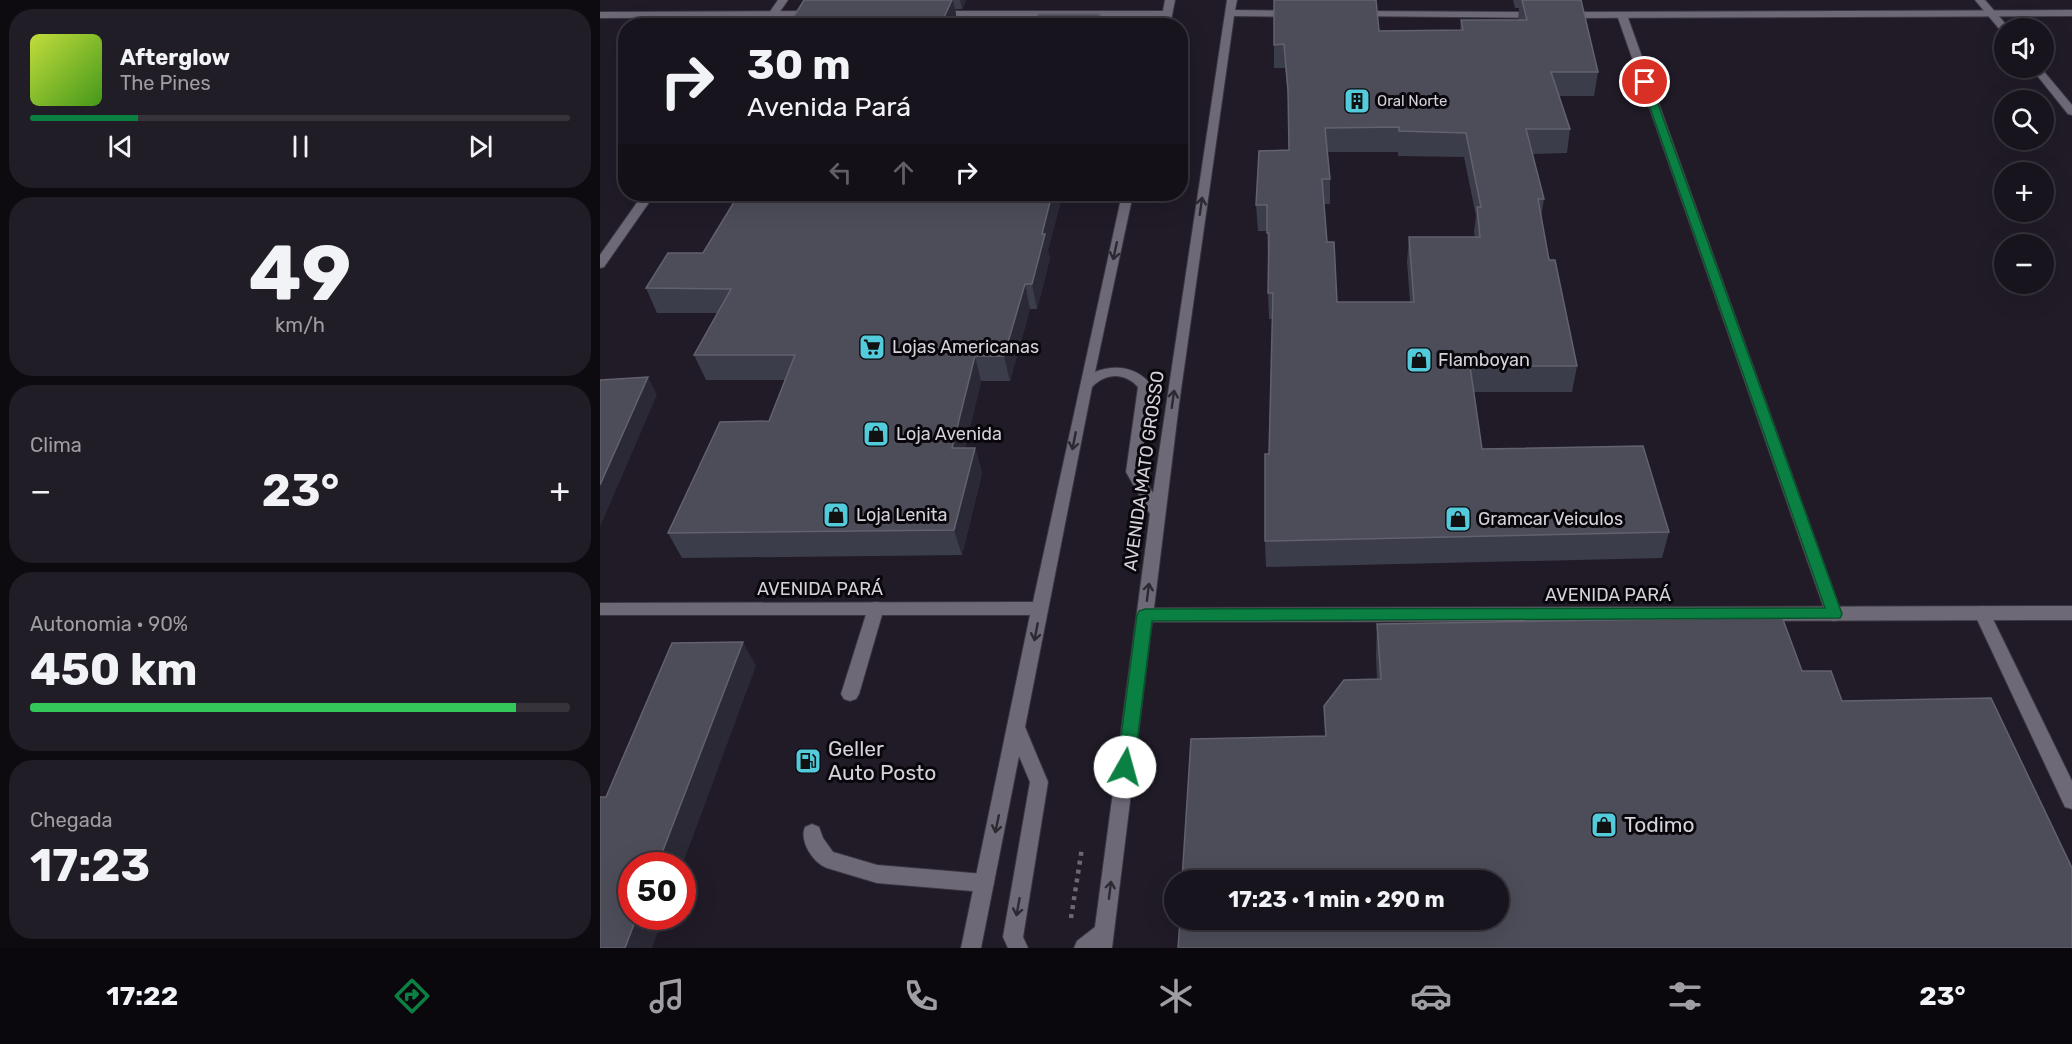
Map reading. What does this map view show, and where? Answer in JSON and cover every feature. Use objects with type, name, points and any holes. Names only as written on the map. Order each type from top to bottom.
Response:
[{"type":"street","points":[[770,18],[783,0]]},
{"type":"street","points":[[1166,18],[1170,0]]},
{"type":"street","points":[[1980,0],[1995,18]]},
{"type":"street","points":[[1231,7],[1301,14]]},
{"type":"street","name":"AVENIDA MATO GROSSO","points":[[1103,940],[1158,514],[1231,7]]},
{"type":"street","points":[[1348,14],[2072,13]]},
{"type":"street","points":[[600,15],[820,14]]},
{"type":"street","points":[[928,14],[1167,14]]},
{"type":"street","points":[[1622,15],[1834,614]]},
{"type":"street","points":[[2044,78],[2072,112]]},
{"type":"street","points":[[600,264],[644,201]]},
{"type":"street","points":[[971,948],[1085,386],[1125,201]]},
{"type":"street","points":[[1085,386],[1102,374],[1122,371],[1138,377],[1145,386],[1133,472],[1158,514]]},
{"type":"street","points":[[849,694],[876,608]]},
{"type":"street","name":"AVENIDA PARÁ","points":[[600,609],[1041,608]]},
{"type":"street","points":[[1982,613],[2072,801]]},
{"type":"street","name":"AVENIDA PARÁ","points":[[1145,615],[2072,613]]},
{"type":"street","points":[[1017,729],[1040,782],[1013,937],[1018,948]]},
{"type":"street","points":[[812,833],[814,842],[827,859],[877,874],[984,883]]},
{"type":"street","points":[[1084,948],[1103,940]]},
{"type":"building","points":[[804,0],[952,0],[944,18],[793,18]]},
{"type":"building","points":[[1274,0],[1376,0],[1379,31],[1463,30],[1461,20],[1527,20],[1522,0],[1581,0],[1598,72],[1551,72],[1570,129],[1526,129],[1544,199],[1538,199],[1549,260],[1555,260],[1577,366],[1470,366],[1482,449],[1643,446],[1669,532],[1265,541],[1265,454],[1269,454],[1273,293],[1268,293],[1267,205],[1256,205],[1259,151],[1289,150],[1288,90],[1284,44],[1274,45]],"holes":[[[1399,127],[1399,131],[1466,133],[1481,207],[1477,207],[1480,237],[1409,237],[1414,302],[1337,302],[1334,242],[1327,242],[1322,179],[1330,179],[1325,128]]]},
{"type":"building","points":[[1038,14],[1100,14],[1099,18],[1037,18]]},
{"type":"building","points":[[1050,201],[1042,234],[1045,234],[1032,284],[1025,284],[1004,356],[975,356],[952,448],[975,448],[954,530],[668,533],[720,422],[769,421],[795,355],[694,355],[731,289],[646,288],[668,253],[703,253],[734,202]]},
{"type":"building","points":[[648,377],[600,485],[600,380]]},
{"type":"building","name":"Todimo","points":[[1782,617],[1802,671],[1831,671],[1842,701],[1991,698],[2072,868],[2072,948],[1178,948],[1179,930],[1509,930],[1509,870],[1183,870],[1191,739],[1326,736],[1324,706],[1344,680],[1381,679],[1377,624]]},
{"type":"building","points":[[743,642],[662,852],[618,852],[618,930],[632,930],[625,948],[600,948],[600,797],[606,797],[672,643]]},
{"type":"place","name":"Oral Norte","points":[[1357,101]]},
{"type":"place","name":"Lojas Americanas","points":[[872,347]]},
{"type":"place","name":"Flamboyan","points":[[1419,360]]},
{"type":"place","name":"Loja Avenida","points":[[876,434]]},
{"type":"place","name":"Loja Lenita","points":[[836,515]]},
{"type":"place","name":"Gramcar Veiculos","points":[[1458,519]]},
{"type":"place","name":"Geller Auto Posto","points":[[808,761]]},
{"type":"place","name":"Todimo","points":[[1604,825]]},
{"type":"route","points":[[1125,767],[1145,615],[1834,614],[1645,82]]}]
